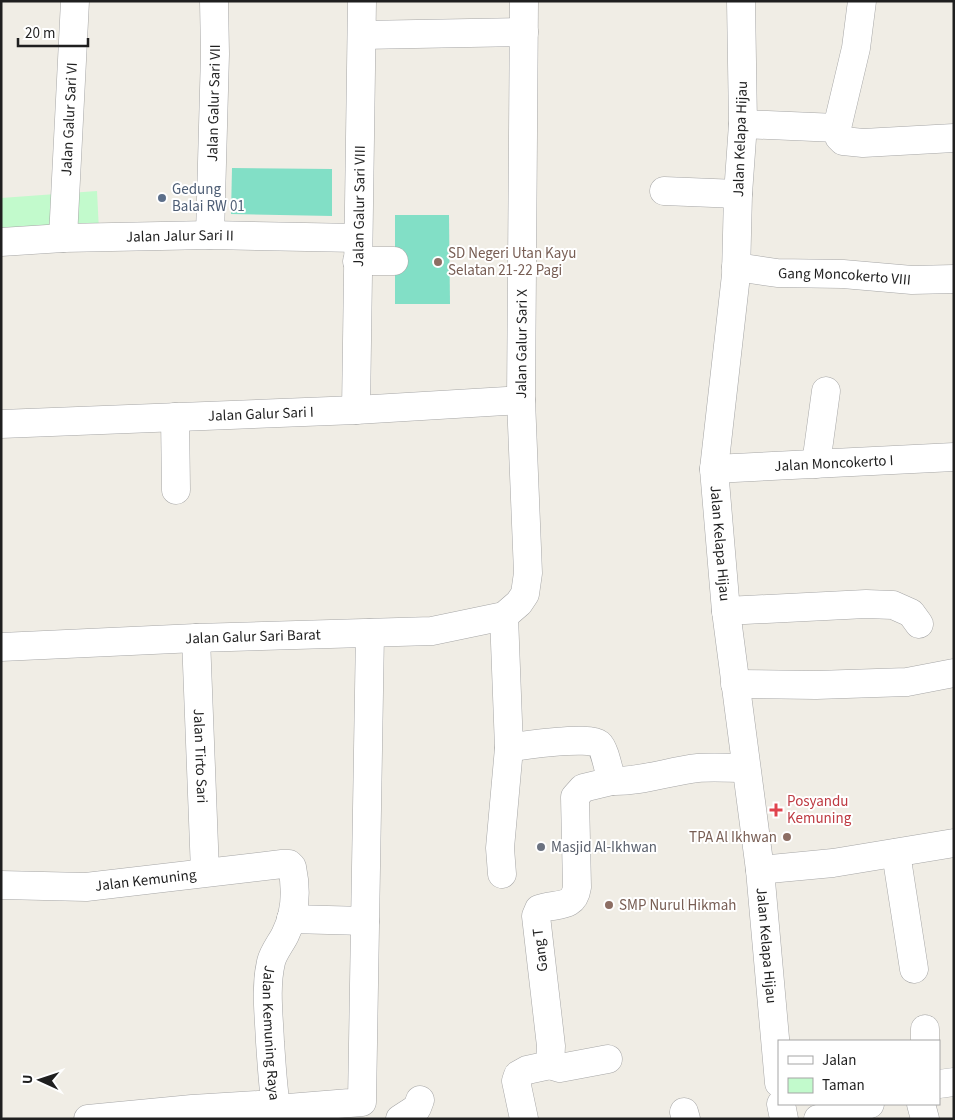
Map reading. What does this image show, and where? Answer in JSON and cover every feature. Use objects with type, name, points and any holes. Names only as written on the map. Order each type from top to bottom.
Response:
[{"type":"street","name":"Jalan Galur Sari VI","points":[[62,238],[75,1]]},
{"type":"street","name":"Jalan Galur Sari VII","points":[[210,235],[215,54],[214,1]]},
{"type":"street","name":"Jalan Galur Sari VIII","points":[[356,410],[362,1]]},
{"type":"street","name":"Jalan Galur Sari X","points":[[504,616],[519,603],[525,594],[527,583],[526,501],[521,400],[524,1]]},
{"type":"street","name":"Jalan Kelapa Hijau","points":[[741,1],[743,124],[738,194],[736,266],[714,469],[726,612],[745,768],[760,870],[778,1070]]},
{"type":"street","points":[[862,1],[856,48],[837,128],[839,137],[843,141],[863,143],[954,138]]},
{"type":"street","points":[[362,35],[524,32]]},
{"type":"street","points":[[743,124],[837,128]]},
{"type":"street","points":[[664,191],[738,194]]},
{"type":"street","name":"Jalan Jalur Sari II","points":[[1,242],[62,238],[210,235],[357,250],[394,261]]},
{"type":"street","name":"Gang Moncokerto VIII","points":[[736,266],[777,273],[843,274],[912,280],[954,279]]},
{"type":"street","points":[[816,464],[826,391]]},
{"type":"street","name":"Jalan Galur Sari I","points":[[1,424],[356,410],[521,400]]},
{"type":"street","points":[[175,417],[176,490]]},
{"type":"street","name":"Jalan Moncokerto I","points":[[714,469],[954,456]]},
{"type":"street","points":[[726,612],[866,604],[893,605],[911,613],[918,624]]},
{"type":"street","points":[[502,874],[500,848],[509,748],[504,616]]},
{"type":"street","name":"Jalan Galur Sari Barat","points":[[1,647],[196,638],[432,631],[504,616]]},
{"type":"street","points":[[88,1119],[192,1109],[276,1111],[362,1102],[370,633]]},
{"type":"street","name":"Jalan Tirto Sari","points":[[196,638],[205,872]]},
{"type":"street","points":[[735,684],[816,685],[907,682],[954,673]]},
{"type":"street","points":[[509,748],[572,740],[595,742],[603,748],[612,781],[625,781],[699,768],[745,768]]},
{"type":"street","name":"Gang T","points":[[550,1065],[550,1046],[536,916],[539,909],[573,900],[576,896],[575,797],[584,788],[612,781]]},
{"type":"street","points":[[760,870],[834,863],[954,844]]},
{"type":"street","points":[[896,853],[914,969]]},
{"type":"street","name":"Jalan Kemuning","points":[[1,885],[86,887],[205,872],[289,864]]},
{"type":"street","name":"Jalan Kemuning Raya","points":[[276,1111],[268,1008],[268,976],[272,959],[291,919],[296,897],[292,867],[289,864]]},
{"type":"street","points":[[291,919],[364,921]]},
{"type":"street","points":[[524,1119],[516,1081],[518,1075],[527,1070],[550,1065],[560,1068],[608,1059]]},
{"type":"street","points":[[940,1084],[954,1082]]},
{"type":"street","points":[[400,1119],[417,1108],[420,1100]]},
{"type":"street","points":[[818,1119],[867,1105]]},
{"type":"street","points":[[921,1105],[925,1119]]},
{"type":"green space","points":[[232,168],[332,169],[332,216],[231,214]]},
{"type":"green space","points":[[97,191],[99,231],[1,234],[1,198]]},
{"type":"green space","points":[[395,215],[449,215],[450,304],[395,304]]},
{"type":"place","name":"Gedung Balai RW 01","points":[[162,198]]},
{"type":"place","name":"SD Negeri Utan Kayu Selatan 21-22 Pagi","points":[[438,262]]},
{"type":"place","name":"Posyandu Kemuning","points":[[776,810]]},
{"type":"place","name":"TPA Al Ikhwan","points":[[787,837]]},
{"type":"place","name":"Masjid Al-Ikhwan","points":[[541,847]]},
{"type":"place","name":"SMP Nurul Hikmah","points":[[609,905]]}]
